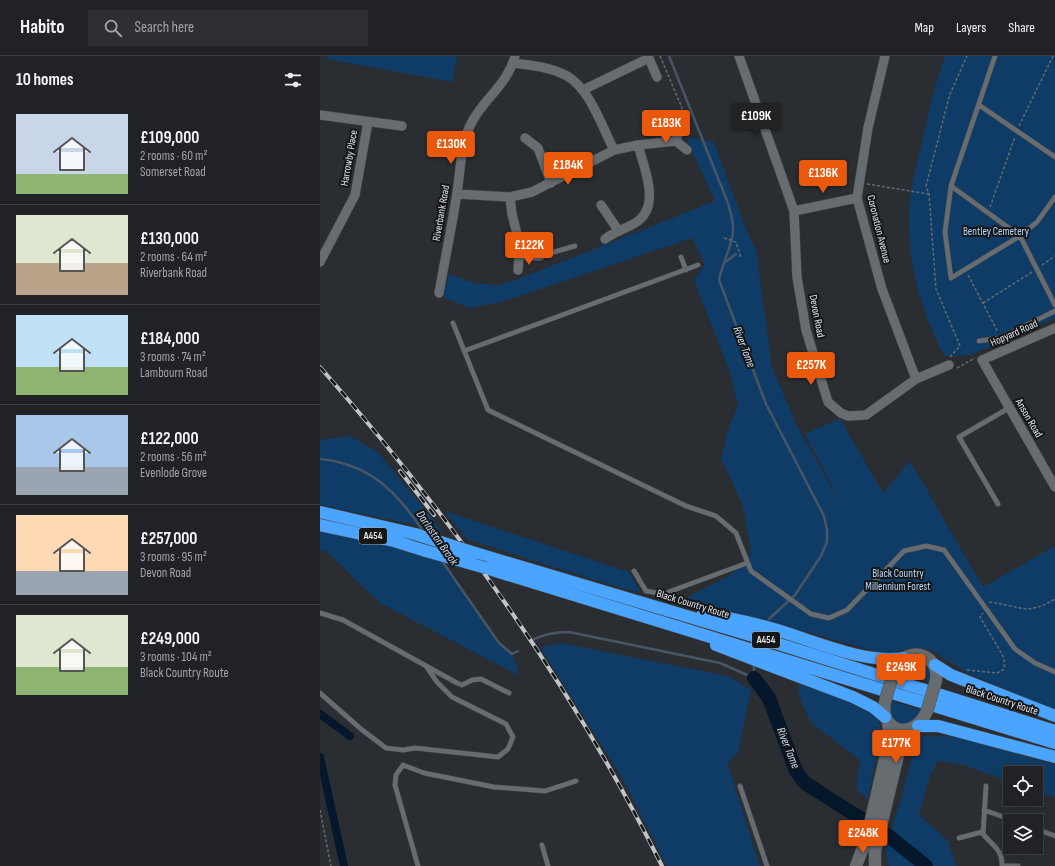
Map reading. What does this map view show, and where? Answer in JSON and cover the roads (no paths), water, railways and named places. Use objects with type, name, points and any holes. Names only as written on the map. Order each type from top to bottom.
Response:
[{"type":"highway","name":"Black Country Route","points":[[320,512],[415,534],[627,598],[1055,731]]},
{"type":"highway","name":"A454","points":[[320,524],[394,541],[486,568],[656,619],[1055,743]]},
{"type":"highway","points":[[627,598],[760,625],[870,657],[890,659],[904,658]]},
{"type":"highway","points":[[656,619],[734,652],[853,697],[872,707],[887,720]]},
{"type":"highway","points":[[935,665],[951,675],[1055,716]]},
{"type":"highway","points":[[917,727],[938,726],[1055,757]]},
{"type":"street","name":"Devon Road","points":[[739,56],[794,211],[797,277],[806,330],[828,402],[840,413],[848,416],[866,415],[916,379],[952,367]]},
{"type":"street","name":"Coronation Avenue","points":[[885,56],[868,128],[857,198],[882,289],[916,379]]},
{"type":"street","points":[[583,90],[648,57],[657,77]]},
{"type":"street","points":[[514,59],[567,76],[583,90],[614,150]]},
{"type":"street","name":"Riverbank Road","points":[[439,293],[457,194],[465,137],[479,108],[500,85],[514,59]]},
{"type":"street","name":"Harrowby Place","points":[[320,115],[402,126]]},
{"type":"street","name":"Harrowby Place","points":[[320,262],[355,195],[368,122]]},
{"type":"street","points":[[676,141],[680,127]]},
{"type":"street","points":[[525,138],[538,148],[551,183]]},
{"type":"street","points":[[457,194],[510,197],[532,192],[614,150],[638,144],[676,141],[688,150]]},
{"type":"street","points":[[605,239],[618,230],[636,223],[647,212],[650,202],[650,190],[638,144]]},
{"type":"street","points":[[510,197],[512,214],[520,241],[518,270]]},
{"type":"street","points":[[794,211],[857,198]]},
{"type":"street","points":[[600,205],[618,230]]},
{"type":"street","points":[[520,255],[540,256]]},
{"type":"street","name":"Hopyard Road","points":[[978,359],[1055,328]]},
{"type":"street","name":"Anson Road","points":[[978,359],[1009,408],[1055,487]]},
{"type":"street","points":[[856,866],[867,836],[890,737],[883,708],[894,671],[904,658],[918,655],[927,658],[935,665],[937,674],[935,684],[927,711],[917,727],[905,738],[899,751],[877,844],[875,866]]},
{"type":"street","points":[[887,720],[899,730],[917,727]]},
{"type":"lane","points":[[995,56],[951,186],[945,232],[950,278],[1020,236],[1037,222],[1055,197]]},
{"type":"lane","points":[[979,105],[1055,158]]},
{"type":"lane","points":[[951,186],[1020,236],[1055,305]]},
{"type":"lane","points":[[540,256],[575,246]]},
{"type":"lane","points":[[680,257],[686,270]]},
{"type":"lane","points":[[464,351],[698,265]]},
{"type":"lane","points":[[979,341],[1000,338],[1055,311]]},
{"type":"lane","points":[[453,323],[488,410],[686,506],[716,516],[736,533],[751,571],[811,614],[829,618],[847,610],[904,551],[926,546],[944,550],[1015,649],[1035,663],[1055,672]]},
{"type":"lane","points":[[998,504],[959,437],[1009,408]]},
{"type":"lane","points":[[634,571],[646,591],[663,594],[747,563]]},
{"type":"lane","points":[[320,614],[344,620],[457,683],[462,684],[472,680],[481,679],[509,693]]},
{"type":"lane","points":[[320,693],[361,729],[386,748],[403,750],[415,748],[498,757],[508,749],[513,737],[506,724],[452,697],[437,682],[426,666]]},
{"type":"lane","points":[[418,866],[395,785],[396,774],[403,766],[424,773],[494,787],[545,791],[576,781]]},
{"type":"lane","points":[[740,786],[767,866]]},
{"type":"lane","points":[[986,786],[982,832],[998,849],[1002,860],[1002,866],[1018,866]]},
{"type":"lane","points":[[984,810],[1003,817]]},
{"type":"lane","points":[[959,838],[982,832]]},
{"type":"lane","points":[[1043,832],[1055,836]]},
{"type":"lane","points":[[542,845],[548,866]]},
{"type":"waterway","name":"River Tame","points":[[669,56],[728,203],[731,216],[733,225],[732,238],[719,280],[766,404],[824,516],[827,530],[827,542],[821,556],[795,595],[769,619]]},
{"type":"waterway","points":[[724,263],[736,254]]},
{"type":"waterway","name":"Darlaston Brook","points":[[320,459],[338,462],[354,467],[380,482],[403,504],[423,531]]},
{"type":"waterway","name":"Darlaston Brook","points":[[442,561],[499,643],[512,654],[518,651]]},
{"type":"waterway","name":"Darlaston Brook","points":[[530,641],[549,634],[569,632],[720,663],[754,678]]},
{"type":"waterway","name":"River Tame","points":[[754,666],[754,678]]},
{"type":"waterway","name":"River Tame","points":[[754,678],[769,698],[796,771],[805,783],[890,837],[926,866]]},
{"type":"waterway","points":[[320,714],[350,736]]},
{"type":"waterway","points":[[320,757],[344,866]]},
{"type":"railway","points":[[320,367],[417,484],[463,544],[507,606],[589,733],[627,799],[662,866]]},
{"type":"railway","points":[[400,471],[434,515]]},
{"type":"park label","name":"Bentley Cemetery","points":[[996,231]]},
{"type":"park label","name":"Black Country Millennium Forest","points":[[898,579]]}]
